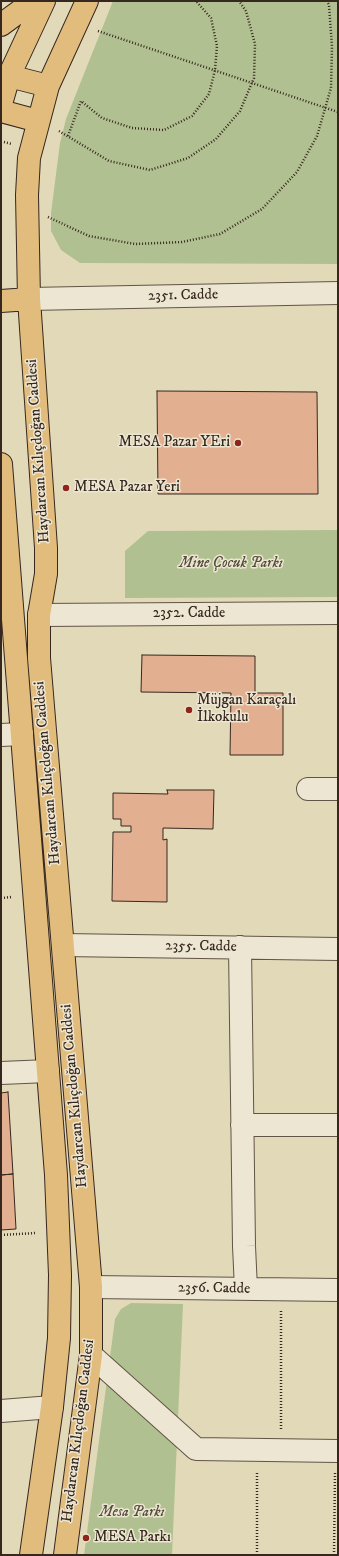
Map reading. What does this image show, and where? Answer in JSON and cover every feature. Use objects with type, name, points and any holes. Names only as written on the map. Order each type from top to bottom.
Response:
[{"type":"main road","points":[[1,25],[20,11],[30,1]]},
{"type":"main road","points":[[1,104],[5,76],[44,1]]},
{"type":"main road","name":"Haydarcan Kılıçdoğan Caddesi","points":[[65,1555],[91,1355],[91,1287],[39,658],[39,615],[46,574],[46,548],[29,299],[27,203],[29,158],[48,86],[87,1]]},
{"type":"main road","points":[[5,76],[48,86]]},
{"type":"main road","points":[[1,111],[38,121]]},
{"type":"main road","points":[[1,300],[29,299]]},
{"type":"main road","name":"Haydarcan Kılıçdoğan Caddesi","points":[[1,464],[11,734],[48,1071],[59,1231],[59,1338],[52,1408],[31,1555]]},
{"type":"street","name":"2351. Cadde","points":[[29,299],[338,293]]},
{"type":"street","name":"2352. Cadde","points":[[39,615],[338,613]]},
{"type":"street","points":[[308,789],[338,789]]},
{"type":"street","name":"2355. Cadde","points":[[63,945],[338,949]]},
{"type":"street","points":[[240,947],[244,1246],[246,1290]]},
{"type":"street","points":[[1,1074],[48,1071]]},
{"type":"street","points":[[242,1125],[338,1125]]},
{"type":"street","name":"2356. Cadde","points":[[91,1287],[338,1290]]},
{"type":"street","points":[[91,1355],[196,1449],[337,1451]]},
{"type":"street","points":[[1,1411],[52,1408]]},
{"type":"path","points":[[68,136],[81,101],[102,118],[132,128],[164,130],[192,116],[209,94],[215,70],[217,46],[211,18],[196,1]]},
{"type":"path","points":[[57,130],[109,161],[150,170],[188,158],[216,139],[240,112],[254,78],[255,44],[246,11],[239,1]]},
{"type":"path","points":[[47,217],[89,236],[135,244],[182,242],[220,234],[262,209],[297,172],[316,136],[325,108],[331,88],[332,47],[329,5],[327,1]]},
{"type":"path","points":[[91,29],[338,112]]},
{"type":"path","points":[[1,1235],[59,1231]]},
{"type":"path","points":[[280,1451],[282,1290]]},
{"type":"path","points":[[257,1450],[257,1555]]},
{"type":"path","points":[[334,1555],[337,1451]]},
{"type":"green space","points":[[113,1],[338,1],[338,264],[80,263],[61,250],[51,231],[51,213],[60,143],[66,119]]},
{"type":"green space","name":"Mine Çocuk Parkı","points":[[338,530],[338,597],[125,598],[125,551],[148,531]]},
{"type":"green space","name":"Mesa Parkı","points":[[131,1303],[183,1304],[172,1555],[84,1555],[115,1319],[121,1309]]},
{"type":"building","name":"MESA Pazar YEri","points":[[157,391],[317,392],[318,494],[158,494]]},
{"type":"building","points":[[142,655],[255,656],[255,693],[283,693],[283,755],[230,755],[231,693],[141,692]]},
{"type":"building","points":[[167,790],[214,790],[213,829],[163,828],[163,840],[167,839],[167,902],[112,901],[113,832],[131,832],[131,826],[121,826],[121,819],[113,819],[113,793],[168,794]]},
{"type":"building","points":[[8,1092],[13,1174],[1,1175],[1,1093]]},
{"type":"building","points":[[13,1174],[16,1229],[1,1230],[1,1175]]},
{"type":"place","name":"MESA Pazar YEri","points":[[238,443]]},
{"type":"place","name":"MESA Pazar Yeri","points":[[66,488]]},
{"type":"place","name":"Müjgan Karaçalı İlkokulu","points":[[189,710]]},
{"type":"place","name":"MESA Parkı","points":[[86,1538]]}]
